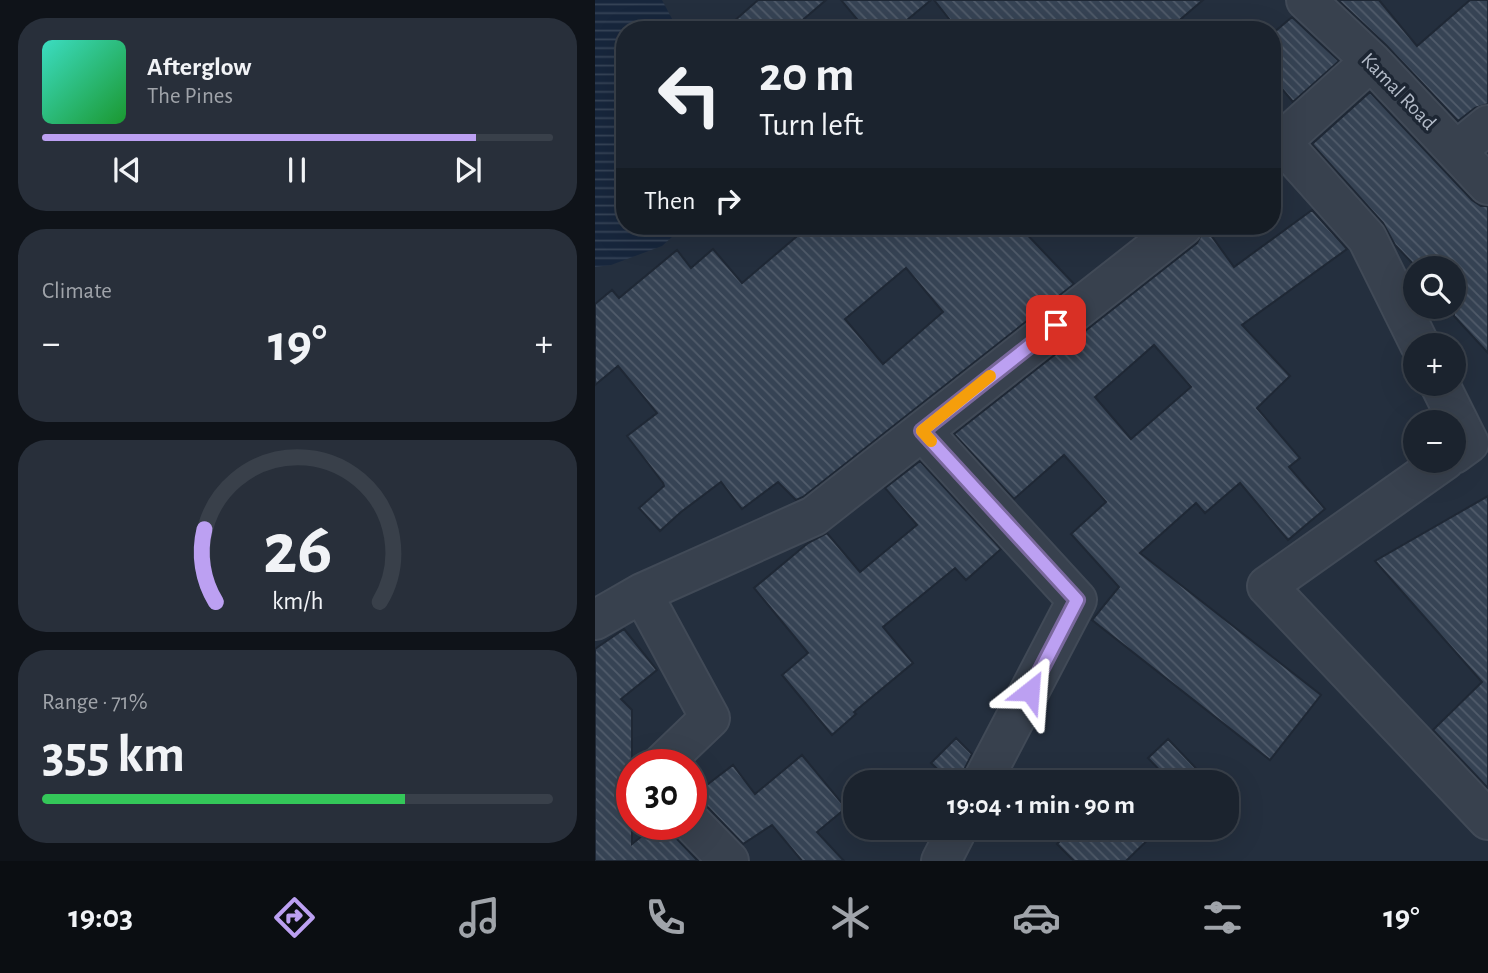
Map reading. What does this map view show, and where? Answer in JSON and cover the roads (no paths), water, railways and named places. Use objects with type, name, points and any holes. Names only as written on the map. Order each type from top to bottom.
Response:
[{"type":"street","name":"Kamal Road","points":[[1306,0],[1371,61],[1488,186]]},
{"type":"street","points":[[1281,142],[1371,61]]},
{"type":"street","points":[[1456,151],[1488,125]]},
{"type":"street","points":[[1281,150],[1367,237],[1414,333]]},
{"type":"street","points":[[595,620],[642,593],[814,516],[1172,235]]},
{"type":"street","points":[[922,431],[1077,600],[988,770]]},
{"type":"street","points":[[1427,473],[1267,586],[1488,820]]},
{"type":"street","points":[[642,593],[711,718],[678,749]]},
{"type":"street","points":[[707,838],[729,861]]},
{"type":"street","points":[[941,861],[952,840]]},
{"type":"water","points":[[595,0],[662,0],[673,21],[616,21],[616,235],[674,235],[662,246],[611,265],[595,267]]}]
